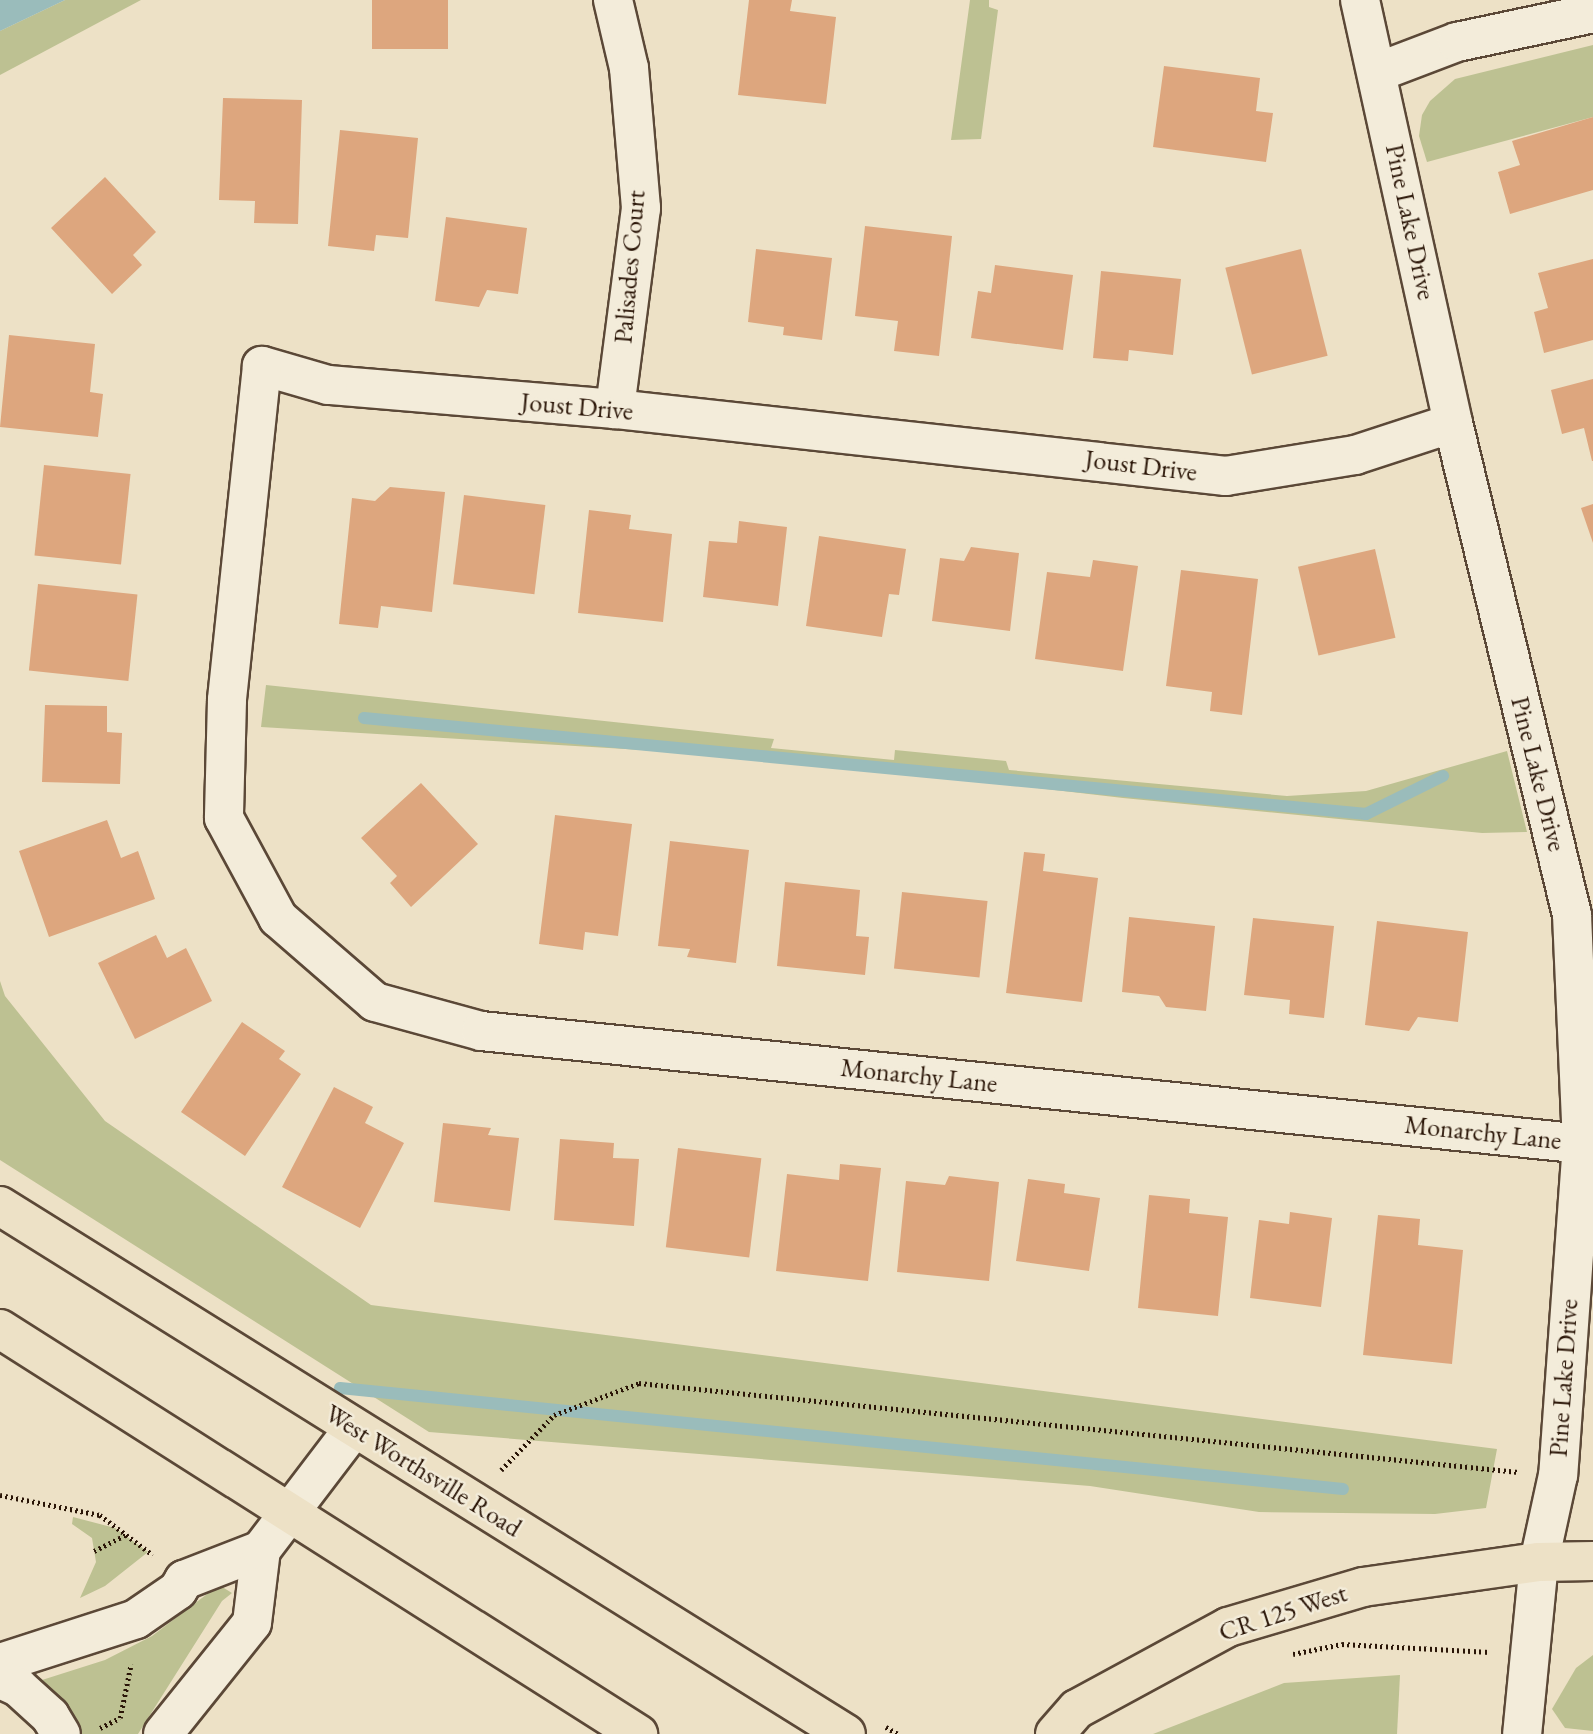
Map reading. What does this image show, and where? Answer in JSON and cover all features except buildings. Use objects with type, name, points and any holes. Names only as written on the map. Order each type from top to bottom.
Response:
[{"type":"main road","name":"West Worthsville Road","points":[[0,1206],[846,1734]]},
{"type":"main road","points":[[0,1329],[638,1734]]},
{"type":"main road","name":"CR 125 West","points":[[1055,1734],[1077,1709],[1228,1627],[1363,1587],[1539,1562],[1593,1561]]},
{"type":"street","name":"Palisades Court","points":[[613,0],[629,68],[642,208],[615,409]]},
{"type":"street","name":"Pine Lake Drive","points":[[1360,0],[1378,72],[1453,424],[1572,915],[1587,1144],[1558,1475],[1539,1562],[1522,1734]]},
{"type":"street","points":[[1378,72],[1457,42],[1593,13]]},
{"type":"street","name":"Joust Drive","points":[[278,918],[224,818],[227,700],[262,366],[328,385],[615,409],[1226,476],[1355,455],[1453,424]]},
{"type":"street","name":"Monarchy Lane","points":[[278,918],[375,1002],[481,1031],[1587,1144]]},
{"type":"street","points":[[147,1729],[252,1623],[261,1550],[354,1428]]},
{"type":"street","points":[[0,1663],[136,1619],[178,1590],[184,1580],[261,1550]]},
{"type":"street","points":[[0,1679],[18,1687],[50,1716],[79,1731]]},
{"type":"path","points":[[497,1474],[554,1415],[639,1383],[1492,1469]]},
{"type":"path","points":[[0,1495],[100,1515],[156,1558]]},
{"type":"path","points":[[94,1551],[126,1535]]},
{"type":"path","points":[[1280,1657],[1342,1644],[1493,1652]]},
{"type":"path","points":[[120,1718],[132,1661]]},
{"type":"path","points":[[79,1731],[120,1718],[147,1729]]},
{"type":"green space","points":[[65,0],[141,0],[0,75],[0,31]]},
{"type":"green space","points":[[970,0],[989,0],[989,7],[998,10],[981,139],[951,140]]},
{"type":"green space","points":[[1593,45],[1593,117],[1427,162],[1419,136],[1422,115],[1430,101],[1455,79]]},
{"type":"green space","points":[[266,685],[774,739],[771,748],[894,760],[895,750],[1006,761],[1009,770],[1287,796],[1366,791],[1507,751],[1527,832],[1482,833],[1123,798],[792,759],[261,727]]},
{"type":"green space","points":[[0,981],[5,996],[105,1121],[371,1305],[1497,1449],[1486,1508],[1435,1514],[1259,1512],[1090,1486],[429,1432],[0,1160]]},
{"type":"green space","points":[[73,1517],[115,1528],[148,1552],[105,1586],[80,1598],[96,1562],[92,1538],[72,1524]]},
{"type":"green space","points":[[219,1585],[232,1593],[222,1601],[138,1734],[67,1734],[68,1711],[42,1680],[105,1660],[152,1636]]},
{"type":"green space","points":[[1593,1655],[1593,1731],[1565,1728],[1552,1709],[1576,1668]]},
{"type":"green space","points":[[1400,1675],[1397,1734],[1153,1734],[1284,1683]]},
{"type":"water","points":[[0,0],[65,0],[0,31]]},
{"type":"waterway","points":[[364,718],[1366,814],[1443,776]]},
{"type":"waterway","points":[[340,1388],[1343,1489]]}]
